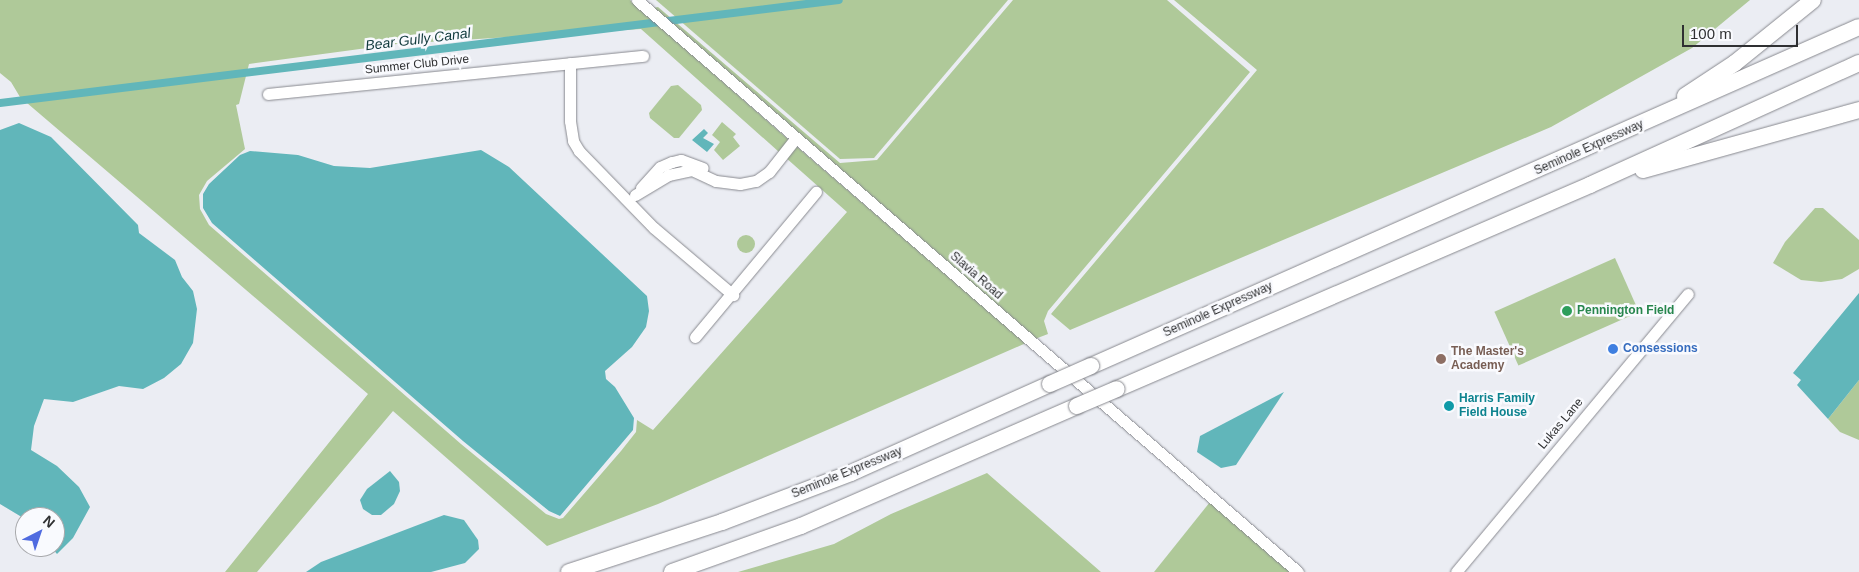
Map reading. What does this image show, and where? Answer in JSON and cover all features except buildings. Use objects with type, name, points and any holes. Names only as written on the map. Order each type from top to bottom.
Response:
[{"type":"highway","points":[[1642,124],[1735,63],[1813,0]]},
{"type":"highway","name":"Seminole Expressway","points":[[569,572],[722,522],[842,476],[1859,27]]},
{"type":"highway","points":[[672,572],[801,526],[1590,184],[1859,63]]},
{"type":"highway","points":[[1590,184],[1859,110]]},
{"type":"street","name":"Slavia Road","points":[[637,0],[795,139],[1298,572]]},
{"type":"street","name":"Summer Club Drive","points":[[268,94],[643,56]]},
{"type":"street","points":[[570,63],[573,141],[632,198],[654,228],[733,295]]},
{"type":"street","points":[[632,198],[681,171],[692,170],[728,183],[756,182],[769,172],[795,139]]},
{"type":"street","points":[[695,337],[733,295],[816,192]]},
{"type":"street","name":"Lukas Lane","points":[[1456,572],[1688,294]]},
{"type":"green space","points":[[0,0],[630,0],[789,140],[779,152],[641,29],[397,44],[249,64],[239,104],[236,105],[245,149],[207,181],[199,195],[200,209],[209,225],[461,444],[546,514],[559,519],[563,518],[636,432],[637,420],[653,430],[847,212],[785,157],[795,145],[1026,343],[658,504],[547,546],[393,411],[257,572],[225,572],[368,394],[20,97],[11,82],[0,73]]},
{"type":"green space","points":[[656,0],[1008,0],[874,158],[840,159]]},
{"type":"green space","points":[[1013,0],[1167,0],[1250,72],[1048,311],[1044,321],[1048,334],[1035,339],[653,8],[658,7],[840,163],[877,160]]},
{"type":"green space","points":[[1174,0],[1750,0],[1692,48],[1551,127],[1070,330],[1051,314],[1257,70]]},
{"type":"green space","points":[[678,85],[701,105],[702,110],[679,138],[674,138],[650,118],[649,113],[671,86]]},
{"type":"green space","points":[[722,122],[736,134],[733,137],[740,146],[723,160],[714,150],[720,142],[712,135]]},
{"type":"green space","points":[[1815,208],[1823,208],[1859,240],[1859,269],[1842,279],[1821,282],[1801,280],[1773,263],[1785,242]]},
{"type":"green space","points":[[746,235],[752,238],[755,244],[752,250],[746,253],[740,250],[737,244],[740,238]]},
{"type":"green space","name":"Pennington Field","points":[[1615,258],[1639,312],[1518,366],[1494,312]]},
{"type":"green space","points":[[1859,380],[1859,440],[1840,432],[1828,419]]},
{"type":"green space","points":[[987,473],[1101,572],[738,572],[834,544],[891,514]]},
{"type":"green space","points":[[1210,502],[1291,572],[1154,572]]},
{"type":"water","points":[[19,123],[51,137],[138,225],[139,233],[175,260],[182,277],[193,291],[197,309],[193,343],[181,364],[164,378],[143,389],[119,386],[73,402],[44,399],[34,426],[31,450],[57,466],[79,487],[90,507],[73,538],[65,546],[65,507],[15,507],[15,513],[0,504],[0,130]]},
{"type":"water","points":[[704,129],[708,133],[703,138],[714,144],[707,152],[692,140]]},
{"type":"water","points":[[481,150],[509,167],[647,296],[649,311],[646,327],[632,347],[605,371],[606,379],[615,387],[634,418],[633,430],[560,516],[549,511],[463,441],[212,223],[203,208],[203,194],[209,184],[240,155],[250,151],[298,155],[334,166],[370,168]]},
{"type":"water","points":[[1859,293],[1859,380],[1828,419],[1797,385],[1801,380],[1793,373]]},
{"type":"water","points":[[1284,392],[1236,465],[1221,468],[1197,452],[1200,436]]},
{"type":"water","points":[[390,471],[399,482],[400,491],[394,504],[381,515],[372,515],[363,509],[360,500],[367,489]]},
{"type":"water","points":[[444,515],[464,520],[478,540],[479,549],[465,563],[431,572],[306,572],[321,562]]},
{"type":"waterway","name":"Bear Gully Canal","points":[[0,103],[839,0]]},
{"type":"place","name":"Pennington Field","points":[[1567,311]]},
{"type":"place","name":"Consessions","points":[[1613,349]]},
{"type":"place","name":"The Master's Academy","points":[[1441,359]]},
{"type":"place","name":"Harris Family Field House","points":[[1449,406]]}]
